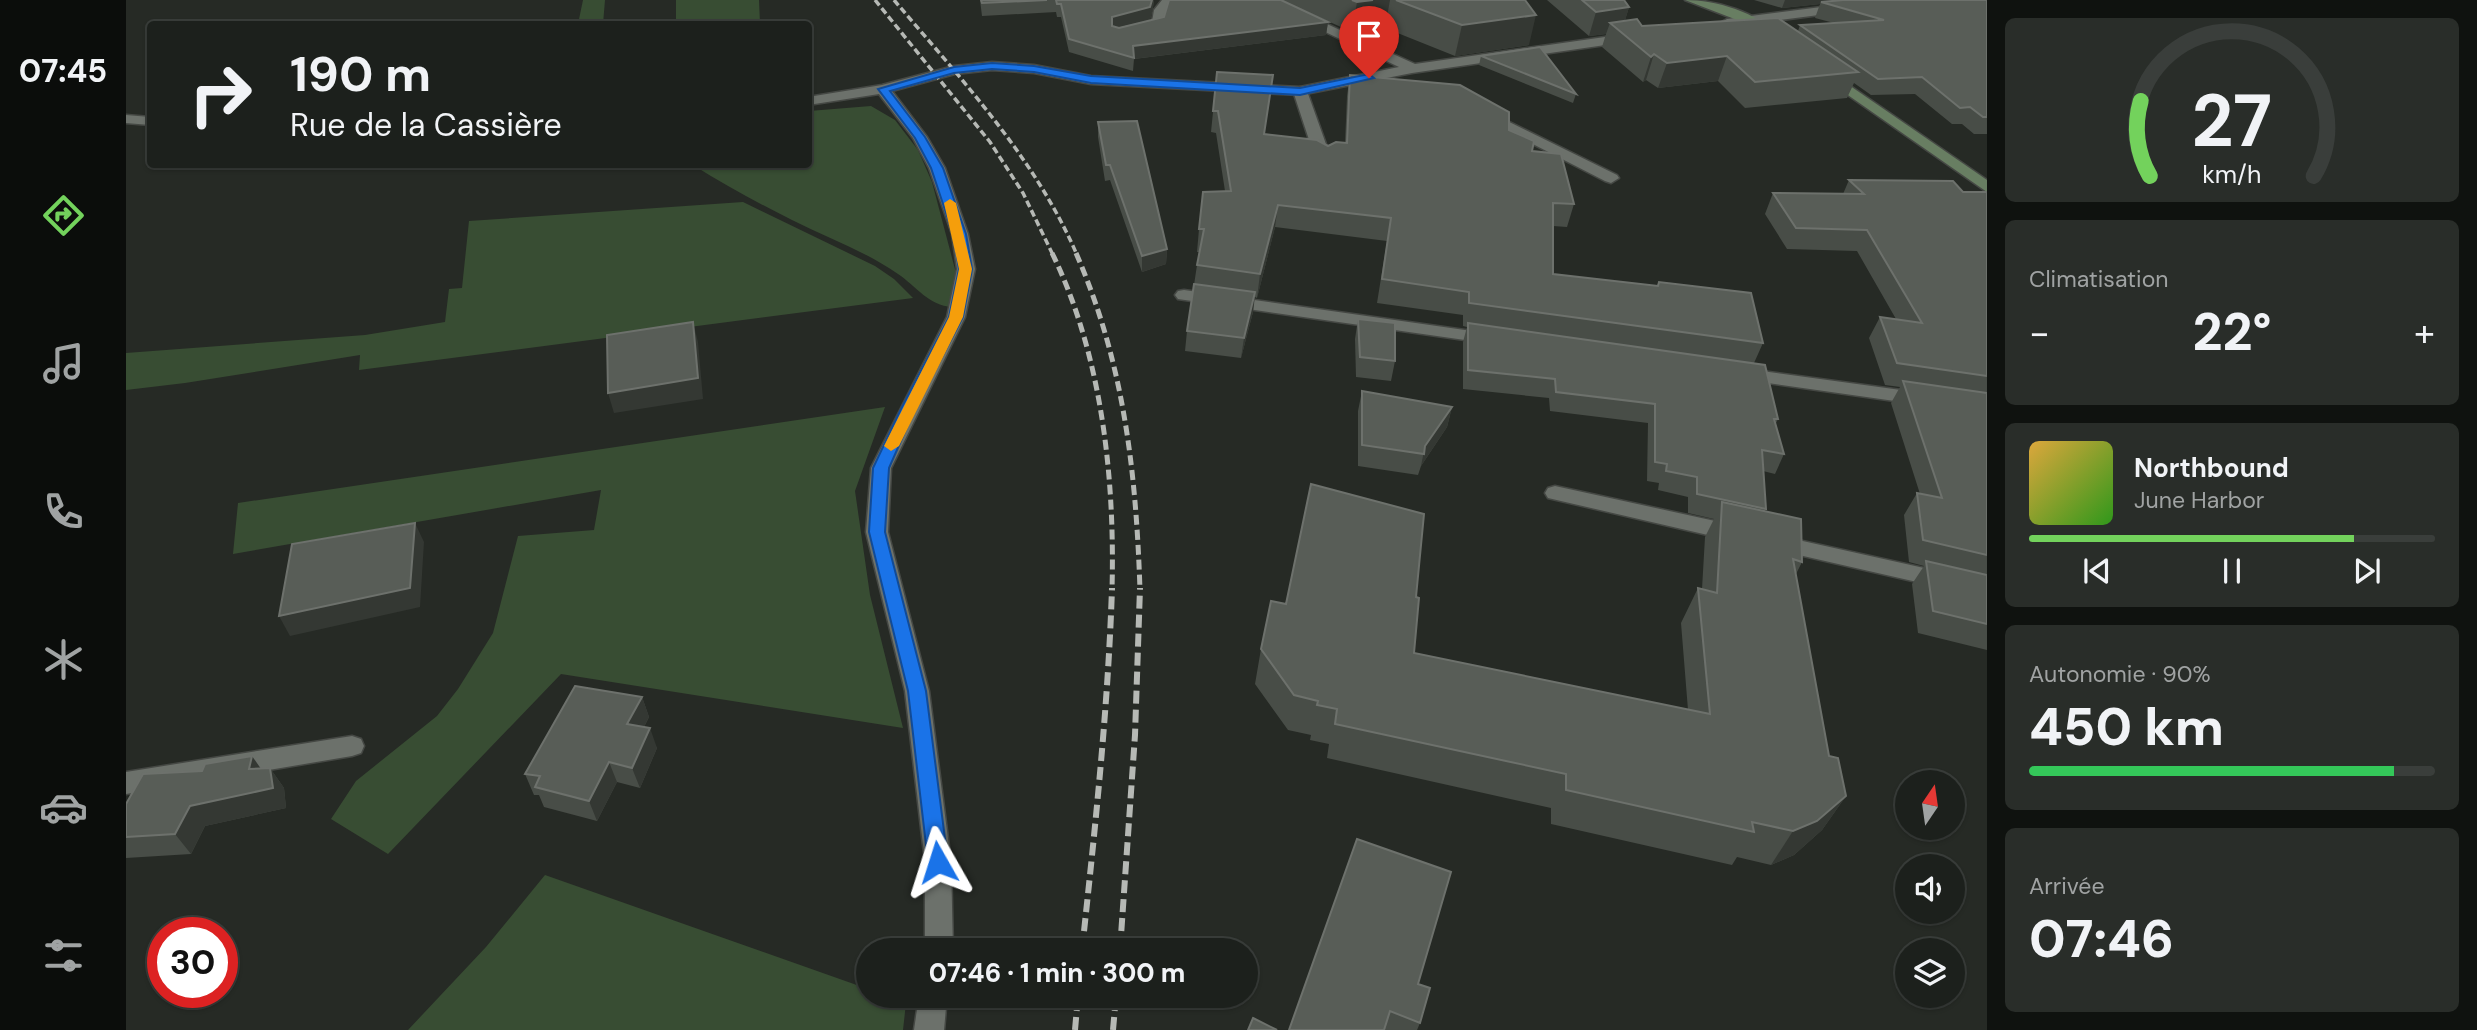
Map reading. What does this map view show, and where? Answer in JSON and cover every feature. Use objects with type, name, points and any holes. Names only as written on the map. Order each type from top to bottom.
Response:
[{"type":"street","points":[[1119,34],[1158,24],[1160,10],[1169,0]]},
{"type":"street","points":[[1264,0],[1415,68],[1433,85]]},
{"type":"street","points":[[1691,0],[1750,20],[1784,44]]},
{"type":"street","points":[[1709,26],[1862,6]]},
{"type":"street","points":[[812,100],[883,89],[954,70],[992,66],[1034,69],[1091,80],[1300,91],[1415,68],[1642,36]]},
{"type":"street","points":[[1818,68],[1987,187]]},
{"type":"street","points":[[883,89],[920,137],[937,168],[960,234],[966,269],[956,317],[881,468],[877,532],[917,691],[938,862],[939,938]]},
{"type":"street","points":[[1300,91],[1324,161]]},
{"type":"street","points":[[1476,109],[1611,178]]},
{"type":"street","points":[[126,119],[147,121]]},
{"type":"street","points":[[1184,295],[1516,342]]},
{"type":"street","points":[[1724,371],[1945,403]]},
{"type":"street","points":[[1555,493],[1987,590]]},
{"type":"street","points":[[126,783],[352,747]]},
{"type":"street","points":[[929,1030],[932,1008]]},
{"type":"green space","points":[[583,0],[605,0],[603,21],[579,21]]},
{"type":"green space","points":[[676,0],[759,0],[760,21],[676,21]]},
{"type":"green space","points":[[871,106],[895,120],[918,150],[932,182],[956,273],[952,307],[936,303],[873,258],[792,220],[698,168],[812,168],[812,111]]},
{"type":"green space","points":[[743,202],[875,266],[894,279],[913,298],[359,370],[360,355],[126,390],[126,353],[365,335],[445,322],[449,289],[462,288],[469,221]]},
{"type":"green space","points":[[885,407],[855,491],[870,595],[903,728],[561,674],[388,854],[331,819],[356,781],[437,716],[458,689],[493,633],[518,536],[594,530],[601,490],[233,554],[238,503]]},
{"type":"green space","points":[[545,875],[856,985],[856,1008],[905,1008],[903,1030],[408,1030],[486,947]]},
{"type":"building","points":[[981,0],[1047,0],[982,3]]},
{"type":"building","points":[[1056,0],[1152,0],[1150,7],[1112,17],[1112,26],[1119,28],[1164,17],[1169,0],[1281,0],[1328,22],[1133,46],[1134,58],[1069,39],[1061,4],[1057,4]]},
{"type":"building","points":[[1396,0],[1525,0],[1536,15],[1462,25]]},
{"type":"building","points":[[1582,0],[1624,0],[1629,7],[1596,12]]},
{"type":"building","points":[[1987,0],[1987,117],[1970,107],[1960,108],[1922,77],[1878,79],[1800,25],[1884,20],[1821,2]]},
{"type":"building","points":[[1778,18],[1858,72],[1755,82],[1727,56],[1667,63],[1654,54],[1651,57],[1610,23],[1637,19],[1642,26]]},
{"type":"building","points":[[1540,47],[1576,94],[1481,56]]},
{"type":"building","points":[[1217,72],[1273,75],[1264,134],[1317,140],[1328,146],[1336,142],[1347,143],[1350,75],[1460,85],[1509,112],[1509,130],[1534,141],[1532,151],[1561,154],[1574,204],[1553,203],[1553,274],[1658,286],[1659,282],[1751,293],[1763,343],[1469,303],[1469,292],[1382,279],[1391,218],[1278,205],[1260,274],[1197,265],[1204,229],[1199,229],[1203,192],[1231,191],[1218,111],[1213,111]]},
{"type":"building","points":[[1137,121],[1167,249],[1142,256],[1110,165],[1106,165],[1098,122]]},
{"type":"building","points":[[1849,180],[1953,181],[1963,192],[1987,192],[1987,376],[1897,363],[1880,317],[1922,323],[1867,230],[1796,228],[1773,193],[1864,194]]},
{"type":"building","points":[[1194,284],[1255,292],[1244,338],[1187,331]]},
{"type":"building","points":[[1358,319],[1395,323],[1395,361],[1360,357]]},
{"type":"building","points":[[693,322],[698,378],[608,393],[607,335]]},
{"type":"building","points":[[1468,323],[1765,365],[1778,419],[1774,419],[1784,454],[1762,450],[1766,509],[1697,494],[1697,477],[1666,471],[1667,464],[1655,462],[1655,404],[1556,392],[1555,379],[1468,370]]},
{"type":"building","points":[[1903,381],[1987,393],[1987,555],[1923,540],[1917,493],[1942,498]]},
{"type":"building","points":[[1362,391],[1452,407],[1425,446],[1424,454],[1362,445]]},
{"type":"building","points":[[1311,484],[1424,514],[1414,653],[1710,714],[1698,588],[1717,593],[1722,502],[1801,519],[1802,562],[1793,559],[1829,756],[1838,758],[1846,796],[1817,821],[1793,831],[1752,822],[1754,832],[1566,790],[1566,774],[1335,724],[1337,709],[1317,705],[1318,701],[1294,695],[1261,649],[1271,601],[1286,604]]},
{"type":"building","points":[[415,523],[410,588],[279,616],[292,544]]},
{"type":"building","points":[[1926,561],[1987,575],[1987,624],[1933,611]]},
{"type":"building","points":[[575,686],[642,697],[627,724],[650,728],[632,768],[609,762],[589,801],[535,787],[540,776],[525,774]]},
{"type":"building","points":[[252,756],[249,769],[270,768],[273,788],[190,806],[175,834],[126,837],[126,804],[143,774],[202,771],[205,764]]},
{"type":"building","points":[[1357,839],[1451,872],[1418,984],[1430,988],[1420,1023],[1390,1011],[1384,1030],[1289,1030]]},
{"type":"building","points":[[1253,1018],[1277,1030],[1248,1030]]},
{"type":"railway","points":[[875,0],[990,142],[1023,193],[1053,255]]},
{"type":"railway","points":[[894,0],[971,90],[1019,153],[1041,186],[1077,255]]},
{"type":"railway","points":[[1052,253],[1083,333],[1102,418],[1111,504],[1112,588]]},
{"type":"railway","points":[[1076,253],[1106,335],[1125,418],[1135,503],[1140,589]]},
{"type":"railway","points":[[1083,938],[1104,724],[1112,588]]},
{"type":"railway","points":[[1121,938],[1135,735],[1140,589]]},
{"type":"railway","points":[[1075,1030],[1077,1008]]},
{"type":"railway","points":[[1113,1030],[1115,1008]]},
{"type":"slow traffic","points":[[891,446],[956,317],[966,269],[960,234],[950,203]]},
{"type":"route","points":[[938,862],[917,691],[877,532],[881,468],[956,317],[966,269],[960,234],[937,168],[920,137],[883,89],[954,70],[992,66],[1034,69],[1091,80],[1300,91],[1369,78]]}]
